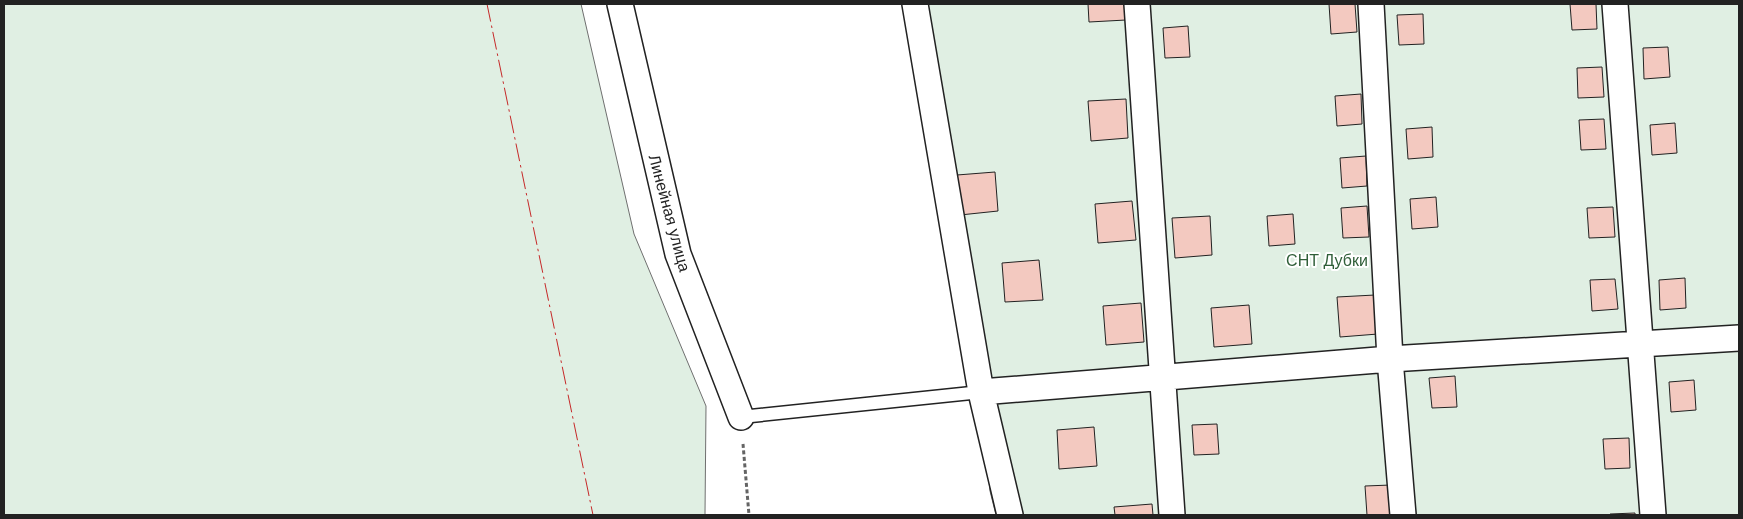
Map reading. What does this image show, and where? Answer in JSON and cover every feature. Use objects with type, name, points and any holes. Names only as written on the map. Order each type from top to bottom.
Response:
[{"type":"street","name":"Линейная улица","points":[[620,4],[678,254],[741,417]]},
{"type":"street","points":[[915,4],[980,392],[1010,515]]},
{"type":"street","points":[[1136,4],[1172,515]]},
{"type":"street","points":[[1371,4],[1390,359],[1403,515]]},
{"type":"street","points":[[1615,4],[1652,515]]},
{"type":"street","points":[[980,392],[1390,359],[1739,338]]},
{"type":"lane","points":[[741,417],[980,392]]},
{"type":"path","points":[[741,417],[749,515]]},
{"type":"green space","points":[[4,4],[581,4],[634,234],[706,406],[705,515],[4,515]]},
{"type":"green space","name":"СНТ Дубки","points":[[915,4],[1739,4],[1739,515],[996,515],[990,491],[981,392]]},
{"type":"building","points":[[1088,4],[1125,4],[1126,20],[1089,22]]},
{"type":"building","points":[[1329,4],[1355,4],[1357,32],[1331,34]]},
{"type":"building","points":[[1570,4],[1596,4],[1597,29],[1572,30]]},
{"type":"building","points":[[1423,14],[1424,44],[1399,45],[1397,15]]},
{"type":"building","points":[[1188,26],[1190,57],[1165,58],[1163,28]]},
{"type":"building","points":[[1668,47],[1670,77],[1644,79],[1643,48]]},
{"type":"building","points":[[1602,67],[1604,97],[1578,98],[1577,68]]},
{"type":"building","points":[[1361,94],[1362,124],[1337,126],[1335,96]]},
{"type":"building","points":[[1126,99],[1128,138],[1091,141],[1088,101]]},
{"type":"building","points":[[1604,119],[1606,149],[1581,150],[1579,120]]},
{"type":"building","points":[[1675,123],[1677,153],[1652,155],[1650,125]]},
{"type":"building","points":[[1432,127],[1433,157],[1408,159],[1406,129]]},
{"type":"building","points":[[1366,156],[1367,186],[1342,188],[1340,158]]},
{"type":"building","points":[[995,172],[998,211],[960,215],[957,175]]},
{"type":"building","points":[[1436,197],[1438,227],[1412,229],[1410,199]]},
{"type":"building","points":[[1132,201],[1136,240],[1098,243],[1095,204]]},
{"type":"building","points":[[1367,206],[1369,237],[1343,238],[1341,208]]},
{"type":"building","points":[[1613,207],[1615,237],[1589,238],[1587,208]]},
{"type":"building","points":[[1293,214],[1295,244],[1269,246],[1267,216]]},
{"type":"building","points":[[1210,216],[1212,255],[1175,258],[1172,218]]},
{"type":"building","points":[[1039,260],[1043,300],[1005,302],[1002,263]]},
{"type":"building","points":[[1685,278],[1686,308],[1660,310],[1659,280]]},
{"type":"building","points":[[1615,279],[1618,309],[1592,311],[1590,280]]},
{"type":"building","points":[[1375,295],[1378,334],[1340,337],[1337,297]]},
{"type":"building","points":[[1141,303],[1144,342],[1106,345],[1103,306]]},
{"type":"building","points":[[1249,305],[1252,344],[1214,347],[1211,308]]},
{"type":"building","points":[[1455,376],[1457,407],[1432,408],[1429,378]]},
{"type":"building","points":[[1694,380],[1696,410],[1671,412],[1669,382]]},
{"type":"building","points":[[1217,424],[1219,454],[1194,455],[1192,425]]},
{"type":"building","points":[[1094,427],[1097,466],[1059,469],[1057,430]]},
{"type":"building","points":[[1629,438],[1630,468],[1605,469],[1603,439]]},
{"type":"building","points":[[1391,485],[1392,515],[1367,515],[1365,486]]},
{"type":"building","points":[[1152,504],[1153,515],[1115,515],[1114,507]]},
{"type":"building","points":[[1635,513],[1635,515],[1610,515],[1610,514]]},
{"type":"power","points":[[487,4],[593,515]]}]
